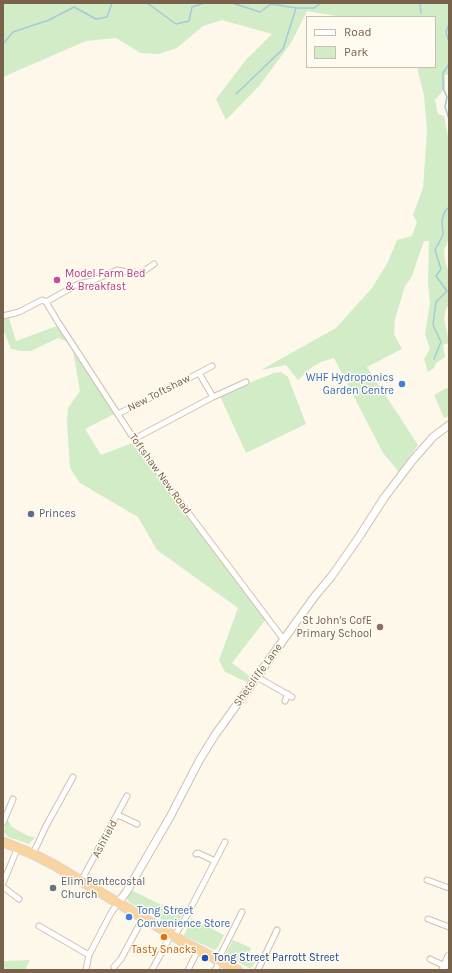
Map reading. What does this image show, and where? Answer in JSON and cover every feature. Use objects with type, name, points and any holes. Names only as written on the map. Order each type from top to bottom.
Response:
[{"type":"highway","points":[[3,842],[18,847],[82,881],[173,936],[237,970]]},
{"type":"street","points":[[3,316],[18,312],[42,300],[46,302],[78,284],[92,281],[117,270],[140,274],[154,264]]},
{"type":"street","name":"Toftshaw New Road","points":[[46,302],[134,439],[284,640]]},
{"type":"street","name":"New Toftshaw","points":[[118,414],[212,366]]},
{"type":"street","name":"New Toftshaw","points":[[199,373],[213,397]]},
{"type":"street","points":[[134,439],[213,397],[246,382]]},
{"type":"street","name":"Shetcliffe Lane","points":[[118,903],[127,892],[170,817],[198,761],[215,735],[258,678],[315,596],[331,577],[384,498],[412,461],[433,437],[449,425]]},
{"type":"street","points":[[258,678],[290,696],[285,701]]},
{"type":"street","points":[[32,854],[42,832],[73,777]]},
{"type":"street","name":"Ashfield","points":[[82,881],[127,796]]},
{"type":"street","points":[[3,823],[13,799]]},
{"type":"street","points":[[118,815],[137,824]]},
{"type":"street","points":[[152,970],[216,861],[225,842]]},
{"type":"street","points":[[3,883],[18,847]]},
{"type":"street","points":[[196,854],[198,853],[216,861]]},
{"type":"street","points":[[427,880],[449,888]]},
{"type":"street","points":[[3,887],[19,899]]},
{"type":"street","points":[[86,970],[89,955],[111,913],[118,903]]},
{"type":"street","points":[[215,970],[218,960],[242,912]]},
{"type":"street","points":[[114,967],[121,959],[143,918]]},
{"type":"street","points":[[428,919],[449,927]]},
{"type":"street","points":[[39,926],[89,955]]},
{"type":"street","points":[[258,970],[278,930]]},
{"type":"street","points":[[188,970],[198,950]]},
{"type":"street","points":[[430,959],[444,968],[449,958]]},
{"type":"green space","points":[[3,3],[449,3],[449,75],[445,75],[445,88],[435,100],[438,114],[444,116],[449,141],[449,239],[444,250],[445,261],[449,273],[449,305],[446,308],[444,318],[449,343],[443,345],[445,357],[436,363],[434,368],[428,372],[424,359],[430,349],[425,334],[430,303],[428,283],[429,241],[424,241],[411,278],[405,286],[395,319],[394,334],[402,349],[367,367],[418,445],[399,472],[383,453],[334,358],[321,362],[312,367],[298,380],[286,365],[261,370],[336,328],[372,288],[388,262],[397,240],[412,236],[417,222],[413,215],[423,188],[427,131],[424,95],[417,68],[436,68],[436,16],[336,16],[307,11],[291,43],[259,86],[226,120],[216,99],[245,61],[272,34],[222,20],[203,26],[177,48],[159,54],[141,53],[116,38],[86,41],[3,77]]},
{"type":"green space","points":[[9,318],[16,341],[57,326],[68,342],[58,338],[31,351],[11,349],[3,329],[3,319]]},
{"type":"green space","points":[[73,351],[114,414],[85,429],[101,455],[132,443],[266,619],[232,663],[252,678],[247,682],[225,672],[219,660],[238,608],[157,550],[138,517],[80,483],[70,468],[67,422],[68,408],[80,391]]},
{"type":"green space","points":[[281,372],[288,377],[306,424],[246,453],[220,396],[274,373]]},
{"type":"green space","points":[[449,387],[449,416],[444,418],[434,395]]},
{"type":"green space","points":[[7,819],[12,827],[28,836],[35,837],[29,844],[8,837],[4,832]]},
{"type":"green space","points":[[131,890],[182,915],[176,927],[173,928],[163,922],[157,915],[130,903],[127,899]]},
{"type":"green space","points":[[191,918],[224,935],[215,950],[184,936]]},
{"type":"green space","points":[[233,940],[251,948],[247,958],[255,962],[252,967],[249,968],[225,955]]},
{"type":"green space","points":[[30,960],[25,970],[3,970],[3,961]]},
{"type":"waterway","points":[[3,44],[13,32],[49,20],[74,7],[96,19],[107,17],[112,3]]},
{"type":"waterway","points":[[147,3],[176,24],[189,21],[192,7],[204,3]]},
{"type":"waterway","points":[[223,3],[232,3],[260,12],[271,4],[296,8],[314,8],[321,3]]},
{"type":"waterway","points":[[420,3],[421,13]]},
{"type":"waterway","points":[[236,94],[283,49],[296,8]]},
{"type":"waterway","points":[[449,24],[446,32],[449,42]]},
{"type":"waterway","points":[[449,64],[443,73],[443,88],[447,97],[445,107],[449,119]]},
{"type":"waterway","points":[[434,359],[441,342],[433,325],[436,302],[447,291],[436,276],[441,269],[435,250],[443,235],[442,220],[445,211],[449,207]]},
{"type":"place","name":"Model Farm Bed & Breakfast","points":[[57,280]]},
{"type":"place","name":"WHF Hydroponics Garden Centre","points":[[402,384]]},
{"type":"place","name":"Princes","points":[[31,514]]},
{"type":"place","name":"St John's CofE Primary School","points":[[380,627]]},
{"type":"place","name":"Elim Pentecostal Church","points":[[53,888]]},
{"type":"place","name":"Tong Street Convenience Store","points":[[129,917]]},
{"type":"place","name":"Tasty Snacks","points":[[164,937]]},
{"type":"place","name":"Tong Street Parrott Street","points":[[205,958]]}]
